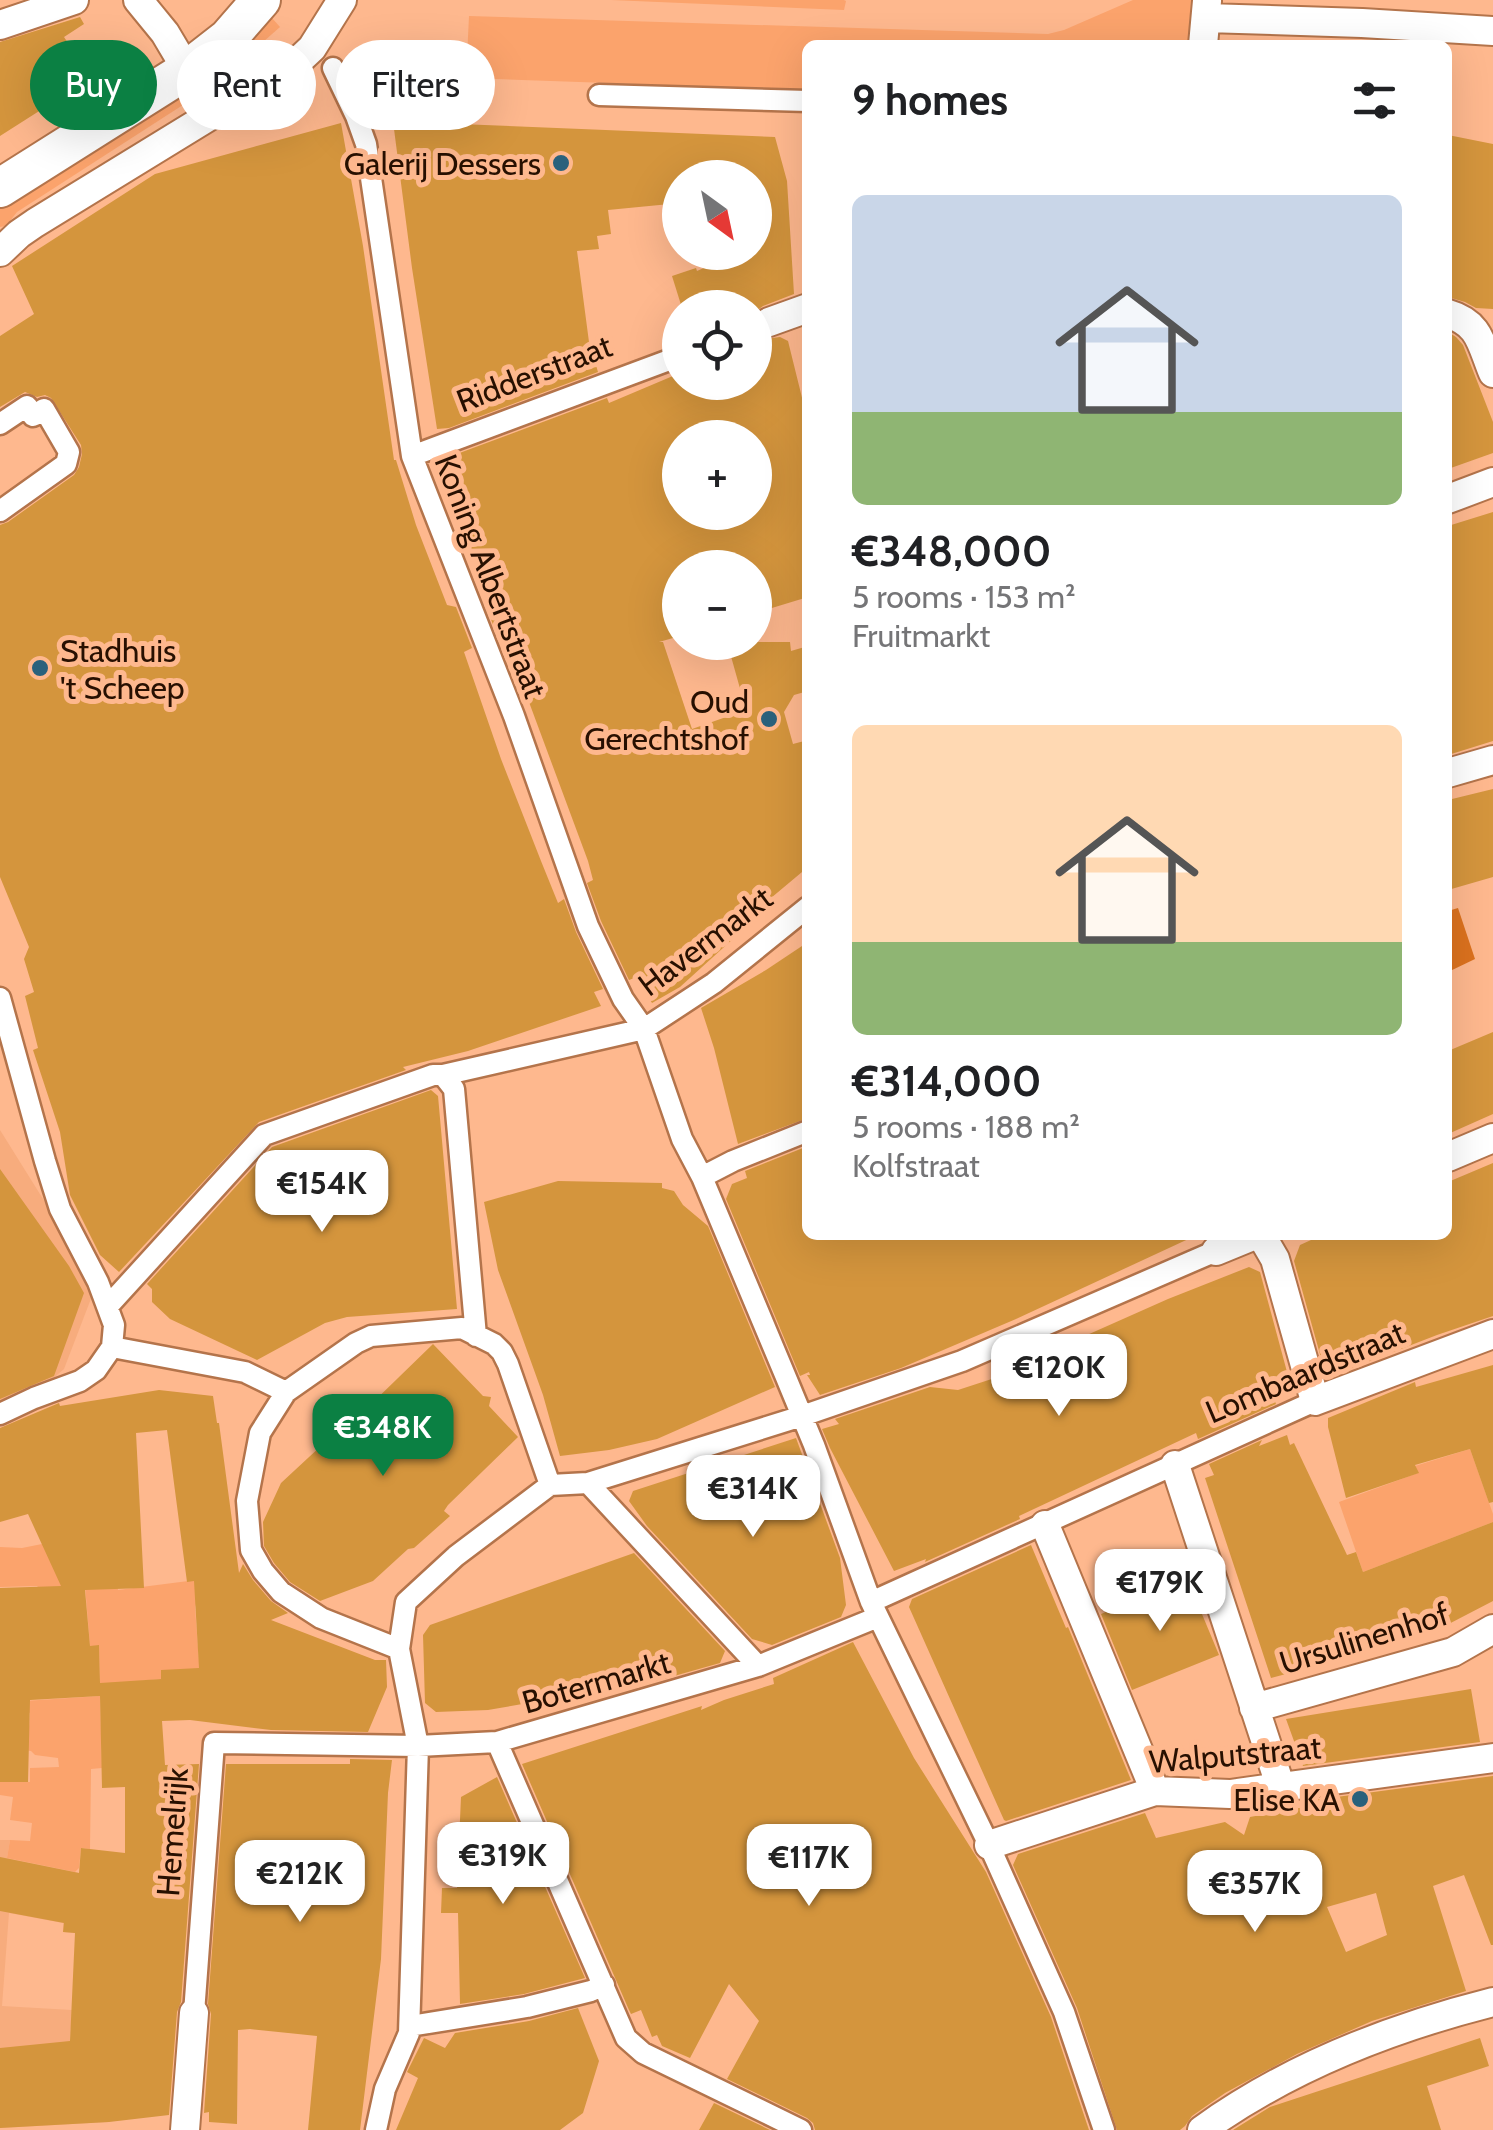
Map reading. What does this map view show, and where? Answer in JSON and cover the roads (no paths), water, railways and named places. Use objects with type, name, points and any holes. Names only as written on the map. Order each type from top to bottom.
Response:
[{"type":"main road","points":[[225,40],[260,0]]},
{"type":"main road","points":[[0,188],[177,76]]},
{"type":"street","points":[[0,26],[74,0]]},
{"type":"street","points":[[138,0],[177,53]]},
{"type":"street","points":[[0,252],[35,223],[296,63],[312,48],[342,0]]},
{"type":"street","points":[[1205,21],[1362,23],[1493,31]]},
{"type":"street","name":"Koning Albertstraat","points":[[333,68],[366,144],[412,456],[514,716],[588,926],[623,999],[644,1029],[682,1139],[702,1177],[802,1416],[875,1609],[989,1844],[1064,2012],[1104,2130]]},
{"type":"street","points":[[599,96],[802,101]]},
{"type":"street","points":[[772,321],[802,310]]},
{"type":"street","points":[[1452,315],[1473,327],[1493,373]]},
{"type":"street","name":"Ridderstraat","points":[[412,456],[662,363]]},
{"type":"street","points":[[0,424],[27,406],[33,416],[44,409],[69,452],[66,464],[0,512]]},
{"type":"street","points":[[1452,497],[1493,482]]},
{"type":"street","points":[[1452,772],[1493,760]]},
{"type":"street","name":"Havermarkt","points":[[109,1305],[264,1134],[433,1075],[644,1029],[714,984],[802,912]]},
{"type":"street","points":[[0,998],[60,1209],[109,1305],[114,1325],[112,1347],[96,1370],[80,1381],[0,1414]]},
{"type":"street","points":[[443,1075],[454,1089],[476,1336]]},
{"type":"street","points":[[702,1177],[802,1134]]},
{"type":"street","points":[[1452,1155],[1493,1138]]},
{"type":"street","points":[[376,2130],[385,2089],[410,2034],[418,1746],[399,1649],[406,1602],[456,1556],[550,1485],[588,1483],[962,1361],[1245,1240]]},
{"type":"street","points":[[1262,1240],[1275,1259],[1315,1401]]},
{"type":"street","points":[[399,1649],[321,1618],[282,1592],[251,1550],[248,1502],[260,1433],[286,1392],[371,1336],[462,1328],[502,1352],[550,1485]]},
{"type":"street","name":"Lombaardstraat","points":[[875,1609],[1045,1525],[1315,1401],[1493,1334]]},
{"type":"street","points":[[112,1347],[245,1372],[286,1392]]},
{"type":"street","points":[[1176,1466],[1281,1788]]},
{"type":"street","points":[[588,1483],[758,1666]]},
{"type":"street","points":[[1045,1525],[1155,1791]]},
{"type":"street","name":"Botermarkt","points":[[418,1746],[497,1742],[758,1666],[875,1609]]},
{"type":"street","name":"Ursulinenhof","points":[[1254,1708],[1454,1652],[1493,1628]]},
{"type":"street","points":[[497,1742],[626,2038],[643,2052],[801,2130]]},
{"type":"street","name":"Hemelrijk","points":[[185,2130],[214,1743],[418,1746]]},
{"type":"street","name":"Walputstraat","points":[[989,1844],[1155,1791],[1230,1794],[1493,1758]]},
{"type":"street","points":[[410,2026],[527,2007],[604,1985]]},
{"type":"street","points":[[1202,2130],[1237,2104],[1308,2066],[1440,2015],[1493,2002]]},
{"type":"place","name":"Galerij Dessers","points":[[561,163]]},
{"type":"place","name":"Stadhuis 't Scheep","points":[[40,668]]},
{"type":"place","name":"Oud Gerechtshof","points":[[769,719]]},
{"type":"place","name":"Elise KA","points":[[1360,1799]]}]
